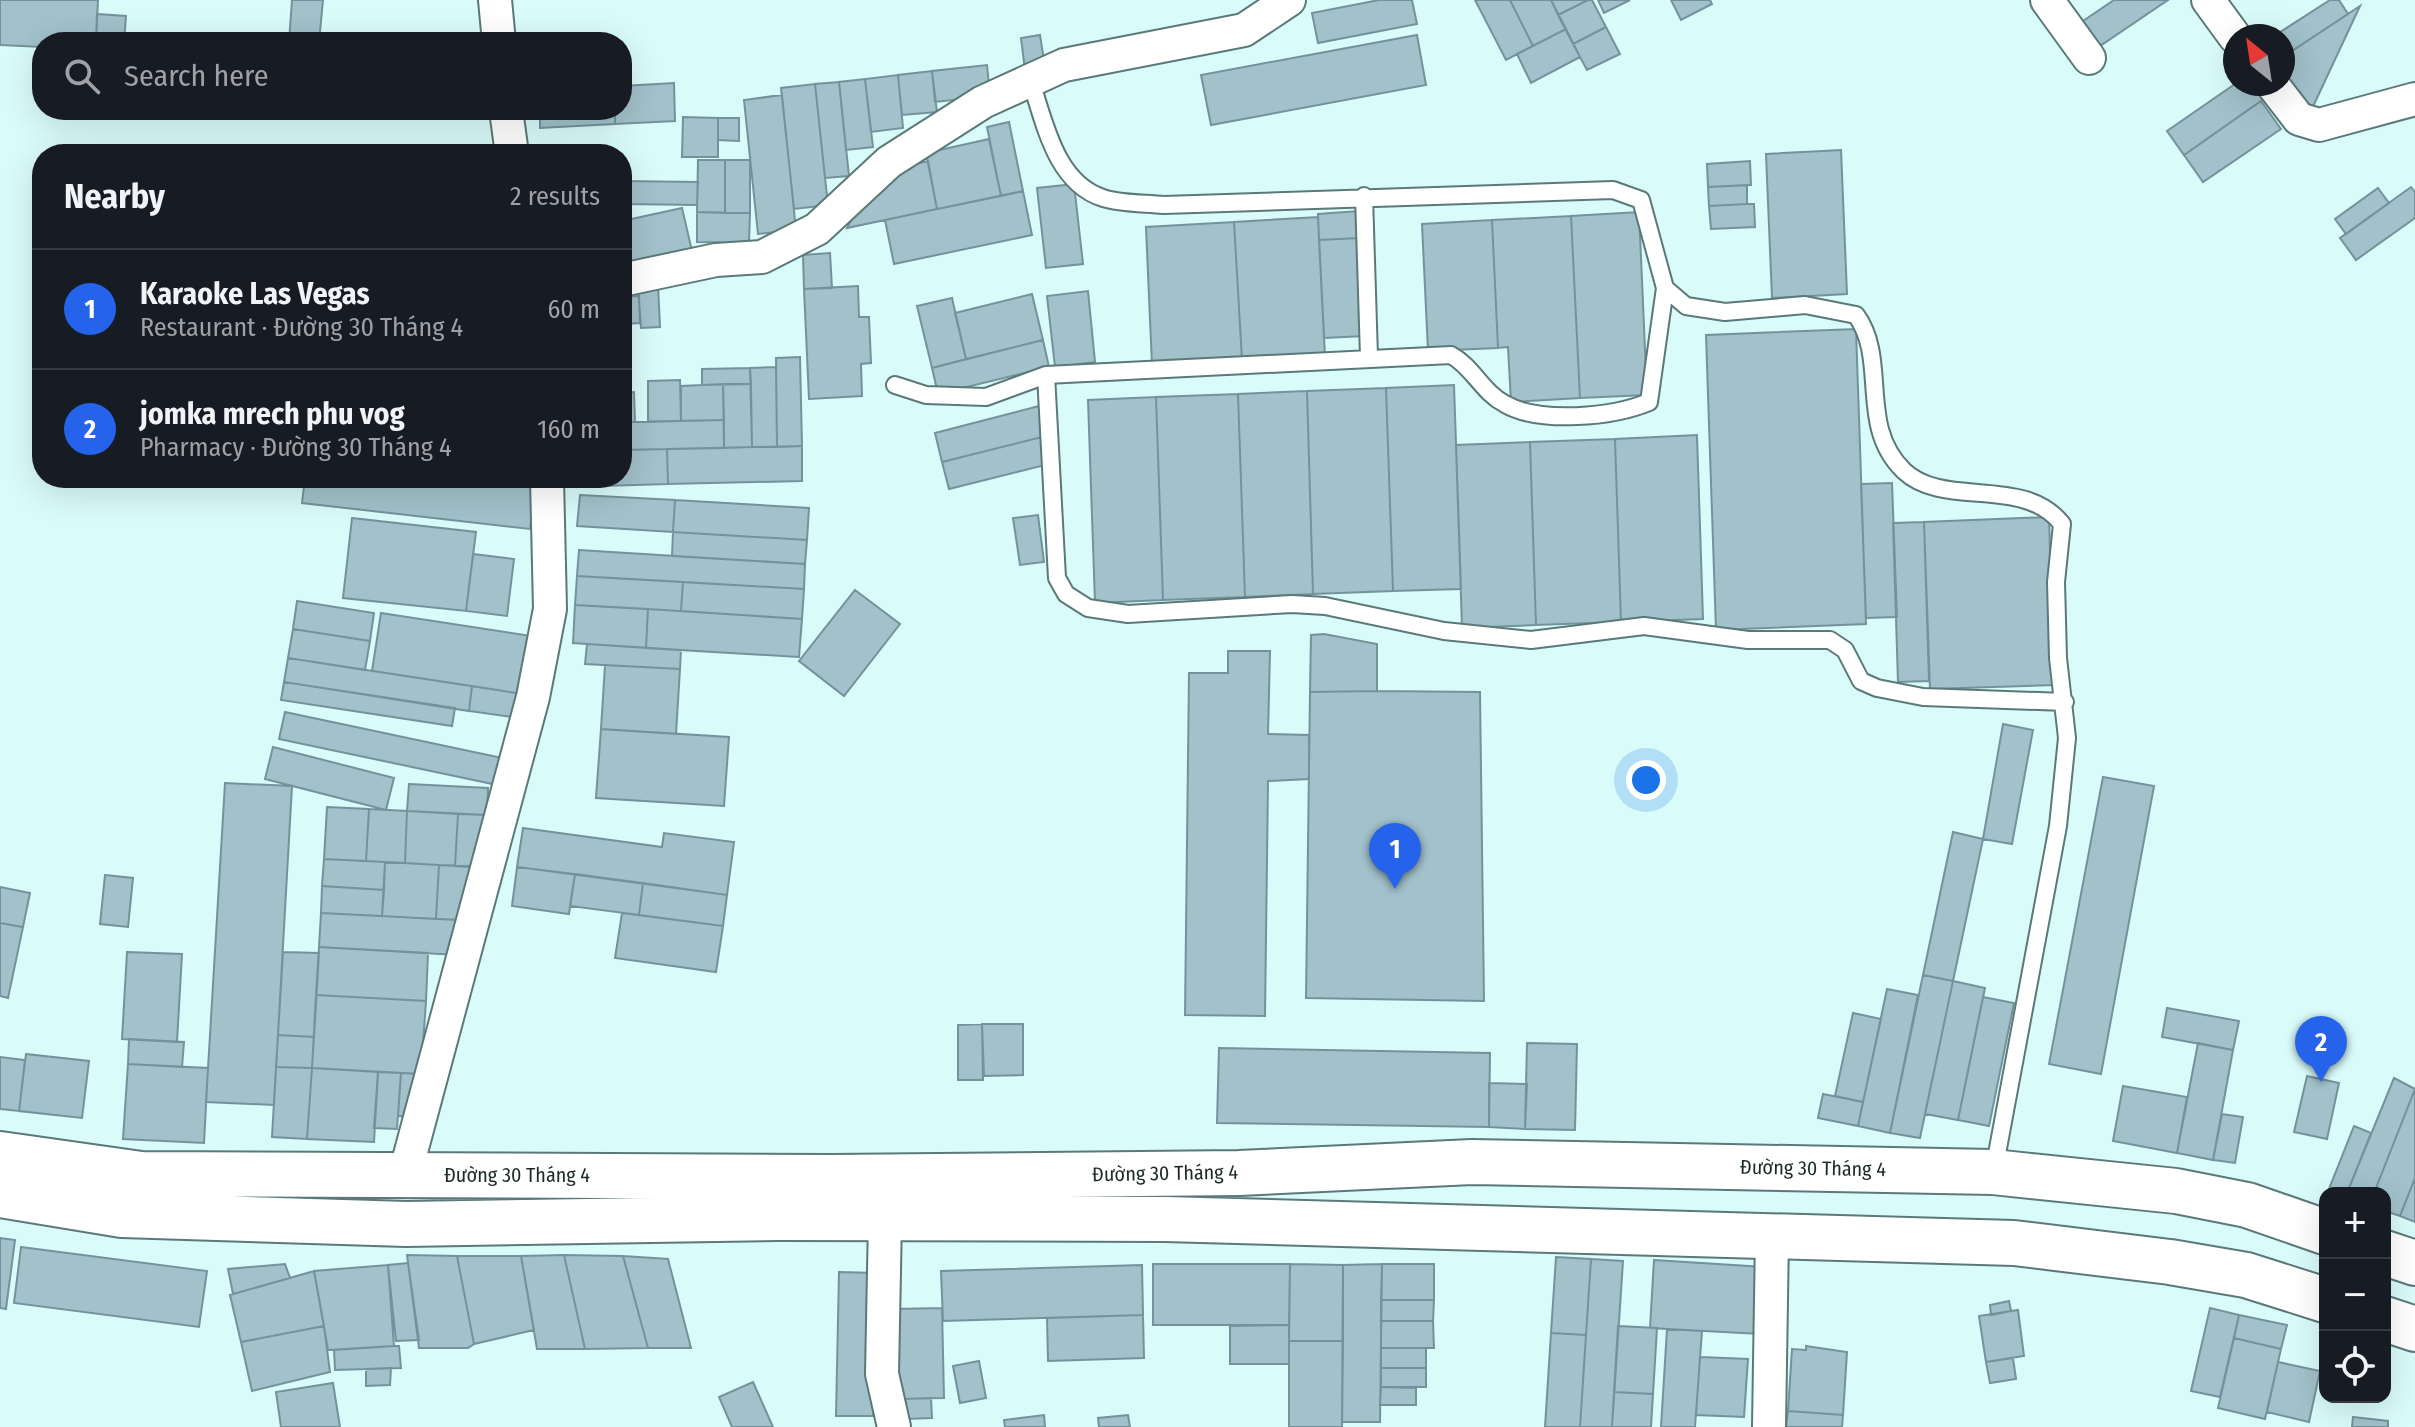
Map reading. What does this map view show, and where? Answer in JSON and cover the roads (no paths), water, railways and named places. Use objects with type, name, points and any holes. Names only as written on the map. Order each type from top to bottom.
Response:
[{"type":"main road","name":"Đường 30 Tháng 4","points":[[0,1154],[141,1174],[831,1177],[1224,1173],[1472,1162],[1993,1172],[2176,1191],[2247,1205],[2319,1230]]},
{"type":"main road","points":[[1461,1230],[1472,1162]]},
{"type":"main road","points":[[405,1174],[406,1224]]},
{"type":"main road","points":[[0,1195],[122,1215],[406,1224],[1193,1219],[1461,1230],[2029,1245],[2170,1262],[2246,1275],[2319,1298]]},
{"type":"main road","points":[[2391,1255],[2415,1263]]},
{"type":"main road","points":[[2391,1321],[2415,1329]]},
{"type":"street","points":[[495,0],[498,32]]},
{"type":"street","points":[[632,278],[716,260],[762,257],[817,229],[889,162],[983,102],[1064,65],[1244,30],[1289,0]]},
{"type":"street","points":[[2047,0],[2089,58]]},
{"type":"street","points":[[2208,0],[2226,24]]},
{"type":"street","points":[[2281,96],[2299,119],[2319,125],[2415,99]]},
{"type":"street","points":[[507,120],[511,144]]},
{"type":"street","points":[[405,1174],[533,697],[550,609],[547,488]]},
{"type":"street","points":[[885,1219],[882,1374],[894,1427]]},
{"type":"street","points":[[1769,1427],[1772,1236]]},
{"type":"lane","points":[[895,385],[926,395],[986,397],[1046,375],[1451,355],[1463,362],[1482,387],[1505,404],[1538,415],[1625,412],[1649,402],[1665,288],[1641,200],[1613,190],[1164,205],[1104,199],[1079,186],[1056,154],[1031,82]]},
{"type":"lane","points":[[1364,196],[1369,357]]},
{"type":"lane","points":[[1665,288],[1686,306],[1725,312],[1805,305],[1856,315],[1867,341],[1879,429],[1889,454],[1905,472],[1922,483],[1940,488],[1979,490],[2044,504],[2062,524],[2056,582],[2058,658],[2067,738],[2058,826],[1993,1172]]},
{"type":"lane","points":[[1046,375],[1057,578],[1066,594],[1088,608],[1128,614],[1292,604],[1325,606],[1444,631],[1531,640],[1644,626],[1748,640],[1830,640],[1845,650],[1861,681],[1877,688],[1923,697],[2065,702]]},
{"type":"place","name":"Karaoke Las Vegas","points":[[1395,889]]},
{"type":"place","name":"jomka mrech phu vog","points":[[2321,1082]]}]
